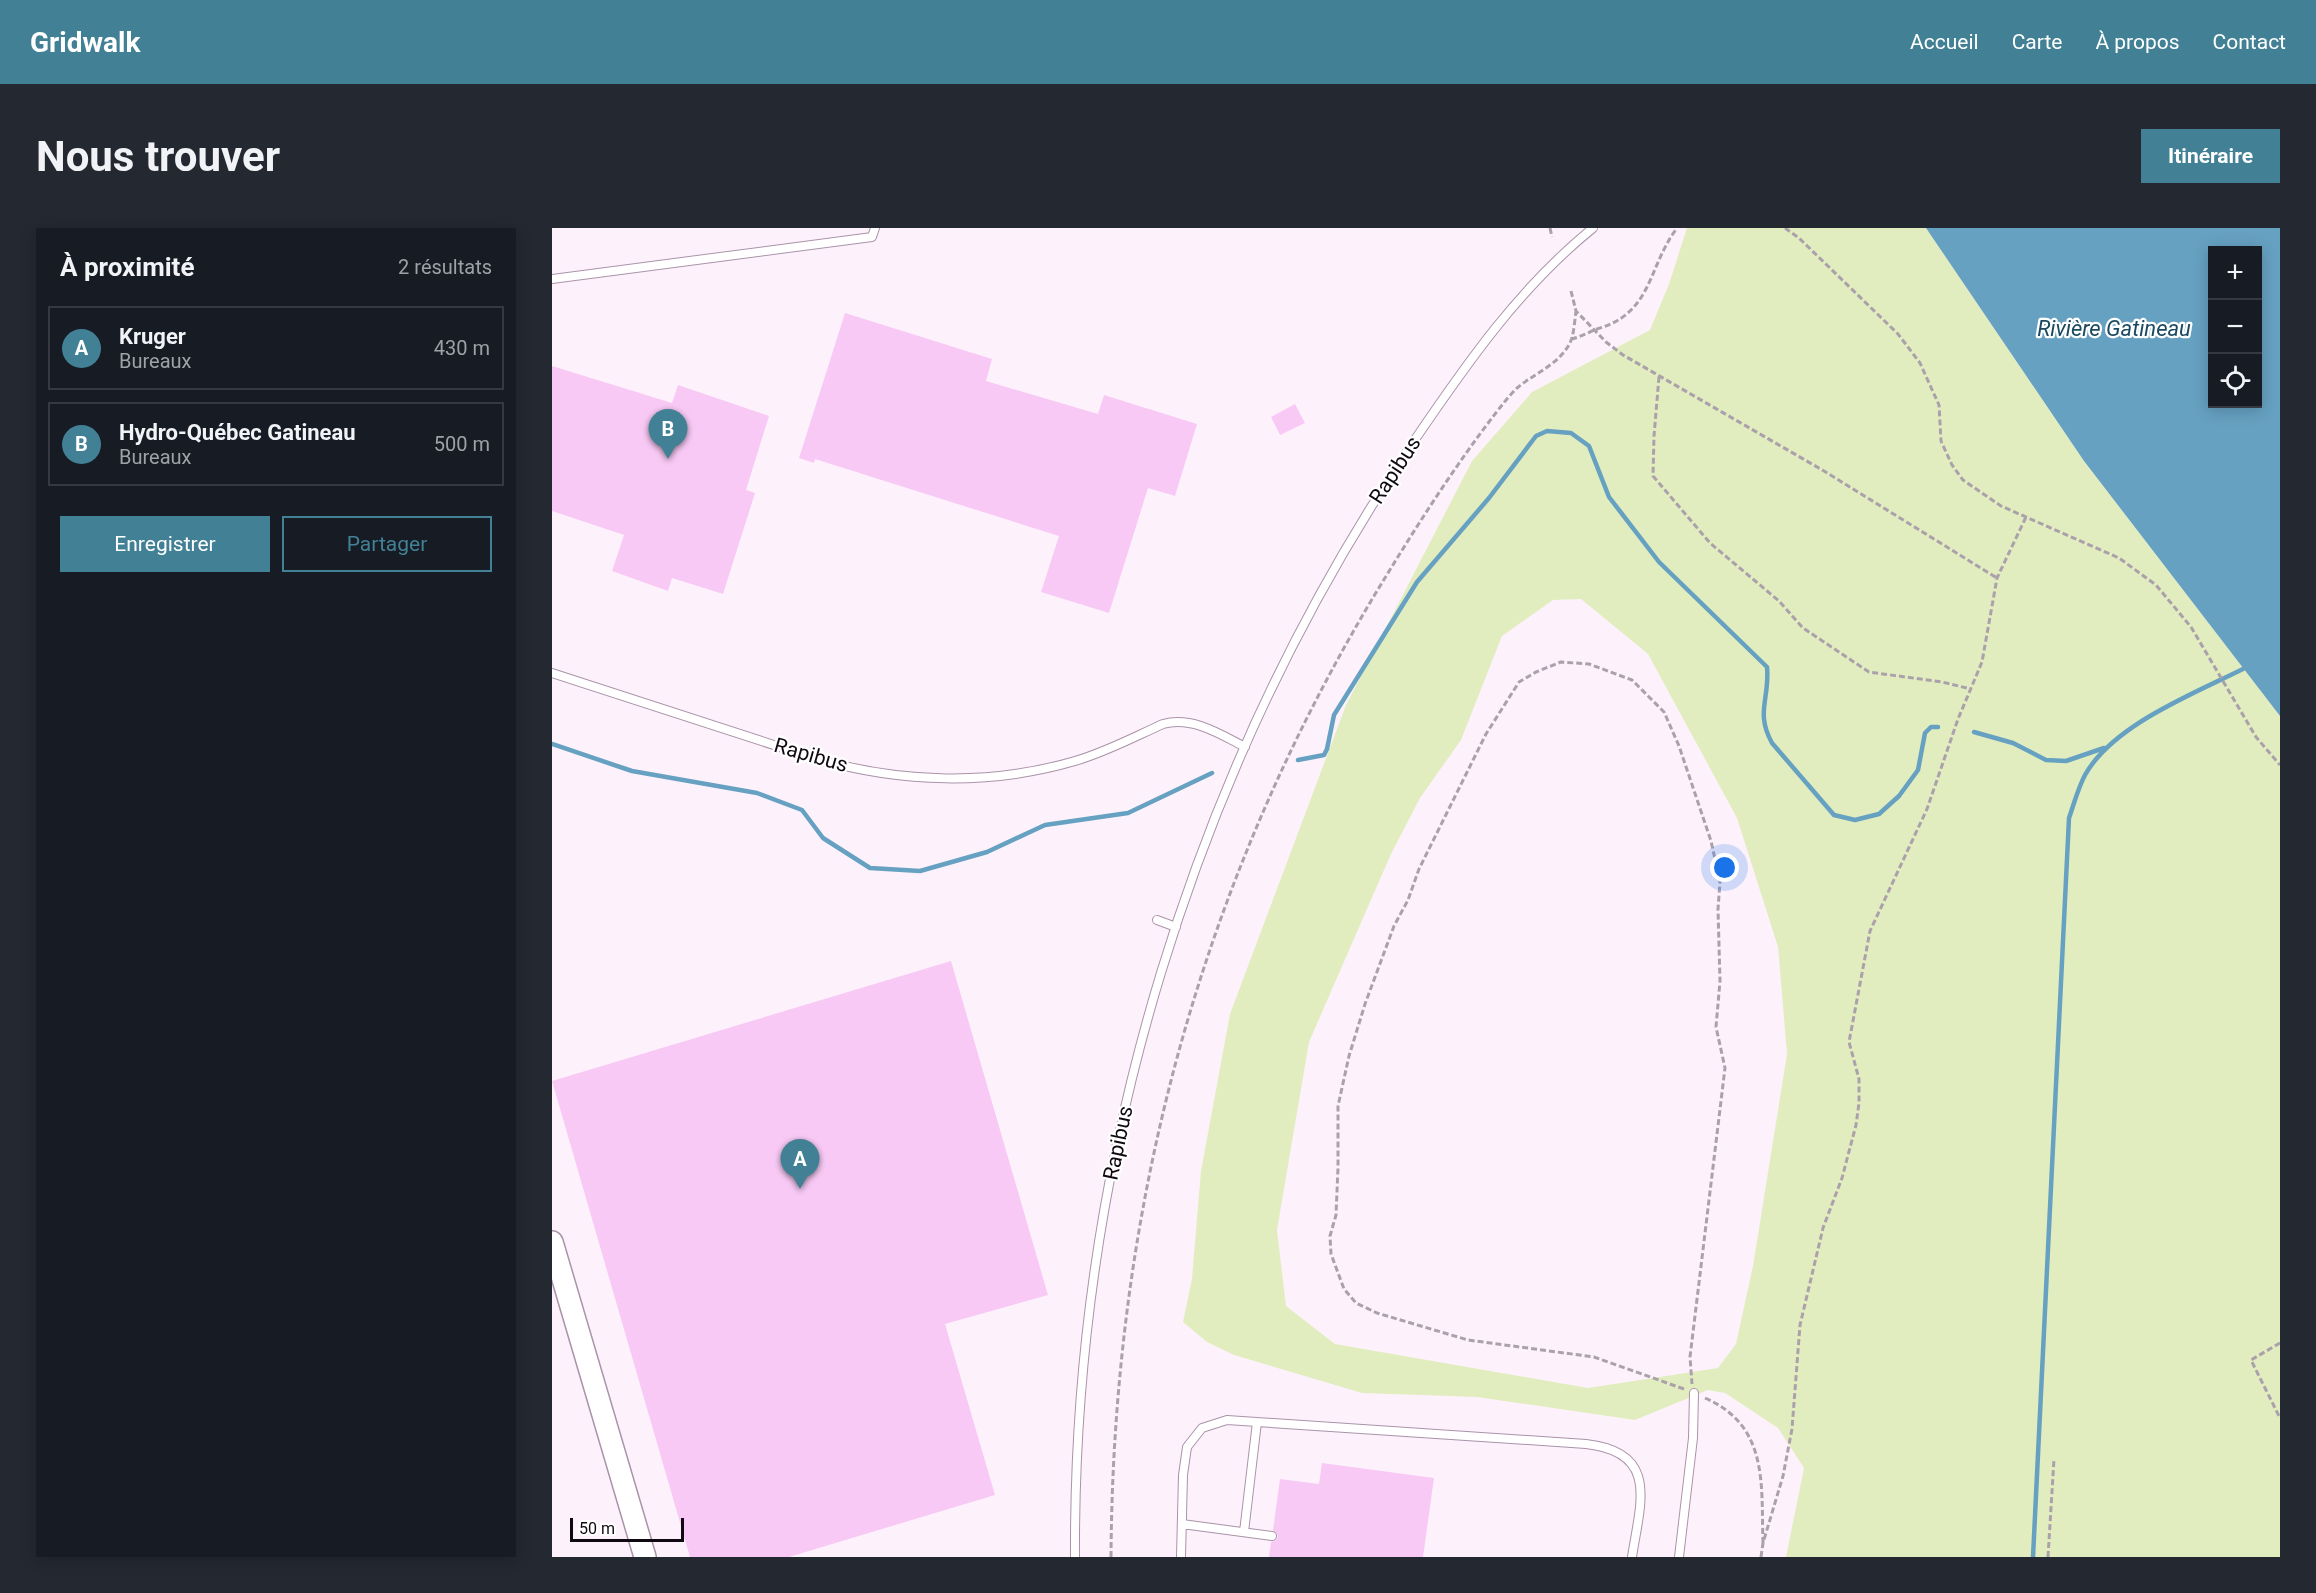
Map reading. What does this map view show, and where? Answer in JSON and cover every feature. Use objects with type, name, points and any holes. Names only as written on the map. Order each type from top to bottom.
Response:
[{"type":"street","points":[[552,1242],[645,1557]]},
{"type":"lane","points":[[552,279],[872,237],[875,228]]},
{"type":"lane","name":"Rapibus","points":[[1075,1557],[1081,1396],[1101,1234],[1131,1082],[1176,927],[1210,831],[1279,674],[1360,525],[1407,451],[1468,363],[1518,299],[1547,268],[1593,228]]},
{"type":"lane","name":"Rapibus","points":[[552,673],[818,759],[898,776],[961,779],[1032,771],[1089,756],[1163,724],[1175,722],[1206,728],[1245,747]]},
{"type":"lane","points":[[1157,920],[1176,927]]},
{"type":"lane","points":[[1679,1557],[1693,1438],[1694,1393]]},
{"type":"lane","points":[[1181,1557],[1187,1447],[1202,1428],[1214,1422],[1227,1420],[1586,1444],[1616,1449],[1627,1458],[1640,1478],[1642,1493],[1632,1557]]},
{"type":"lane","points":[[1244,1532],[1257,1422]]},
{"type":"lane","points":[[1182,1524],[1272,1536]]},
{"type":"path","points":[[1550,228],[1552,237]]},
{"type":"path","points":[[1571,339],[1613,325],[1632,310],[1677,228]]},
{"type":"path","points":[[1785,228],[1799,238],[1898,334],[1920,363],[1939,405],[1941,441],[1952,465],[1963,480],[2001,506],[2119,558],[2156,585],[2191,627],[2256,737],[2280,765]]},
{"type":"path","points":[[1111,1557],[1120,1371],[1142,1207],[1153,1152],[1179,1050],[1228,898],[1298,735],[1363,614],[1466,453],[1506,400],[1522,384],[1552,364],[1571,339],[1576,311],[1571,291]]},
{"type":"path","points":[[1576,311],[1606,342],[1623,355],[1824,471],[1997,578]]},
{"type":"path","points":[[1659,377],[1653,476],[1710,543],[1779,601],[1803,628],[1869,672],[1942,682],[1971,689]]},
{"type":"path","points":[[1761,1557],[1783,1476],[1792,1429],[1800,1325],[1823,1228],[1842,1178],[1856,1125],[1859,1079],[1849,1042],[1870,931],[1927,809],[1958,719],[1982,662],[1997,578],[2026,517]]},
{"type":"path","points":[[1694,1393],[1690,1357],[1725,1068],[1716,1027],[1720,981],[1718,909],[1720,882],[1708,831],[1679,746],[1664,712],[1632,680],[1588,664],[1561,662],[1519,682],[1486,734],[1419,869],[1408,900],[1394,926],[1349,1056],[1338,1106],[1336,1215],[1330,1236],[1331,1254],[1344,1288],[1356,1303],[1377,1313],[1467,1340],[1594,1357],[1694,1393],[1723,1406],[1741,1422],[1751,1438],[1761,1473],[1763,1543]]},
{"type":"path","points":[[2280,1343],[2251,1360],[2280,1418]]},
{"type":"path","points":[[2048,1557],[2054,1459]]},
{"type":"green space","points":[[1687,228],[1926,228],[2084,461],[2280,716],[2280,1557],[1786,1557],[1804,1468],[1778,1428],[1725,1393],[1708,1390],[1635,1420],[1477,1397],[1362,1393],[1234,1355],[1207,1342],[1183,1322],[1192,1279],[1201,1171],[1230,1014],[1346,705],[1472,461],[1532,392],[1650,330],[1669,284]],"holes":[[[1581,599],[1648,654],[1737,818],[1778,947],[1787,1054],[1753,1266],[1736,1344],[1718,1368],[1588,1388],[1335,1344],[1286,1306],[1277,1230],[1309,1042],[1391,854],[1420,798],[1461,740],[1502,636],[1553,600]]]},
{"type":"water","name":"Rivière Gatineau","points":[[1926,228],[2280,228],[2280,716],[2084,461]]},
{"type":"building","points":[[845,313],[992,359],[986,381],[1098,414],[1104,395],[1197,424],[1175,496],[1148,488],[1109,613],[1041,592],[1059,536],[815,459],[814,463],[799,458]]},
{"type":"building","points":[[552,366],[672,403],[678,385],[769,416],[746,490],[755,493],[723,594],[672,578],[668,591],[612,571],[624,535],[552,511]]},
{"type":"building","points":[[1295,404],[1305,423],[1280,435],[1271,417]]},
{"type":"building","points":[[951,961],[1048,1295],[945,1324],[995,1495],[789,1557],[690,1557],[552,1081]]},
{"type":"building","points":[[1322,1463],[1434,1478],[1423,1557],[1269,1557],[1271,1542],[1278,1536],[1273,1530],[1280,1479],[1319,1484]]},
{"type":"waterway","points":[[1298,760],[1324,755],[1334,715],[1417,582],[1489,498],[1536,436],[1547,431],[1571,433],[1589,446],[1609,497],[1659,562],[1767,667],[1764,714],[1767,732],[1772,743],[1834,815],[1855,820],[1879,814],[1899,796],[1918,770],[1925,733],[1931,727],[1938,727]]},
{"type":"waterway","points":[[2033,1557],[2069,818],[2085,775],[2114,741],[2134,726],[2178,700],[2243,669]]},
{"type":"waterway","points":[[1974,732],[2013,743],[2046,760],[2066,761],[2104,748]]},
{"type":"waterway","points":[[552,744],[632,771],[757,793],[802,810],[823,838],[870,868],[920,871],[987,852],[1045,825],[1128,813],[1212,773]]},
{"type":"place","name":"Hydro-Québec Gatineau","points":[[668,459]]},
{"type":"place","name":"Kruger","points":[[800,1189]]}]
